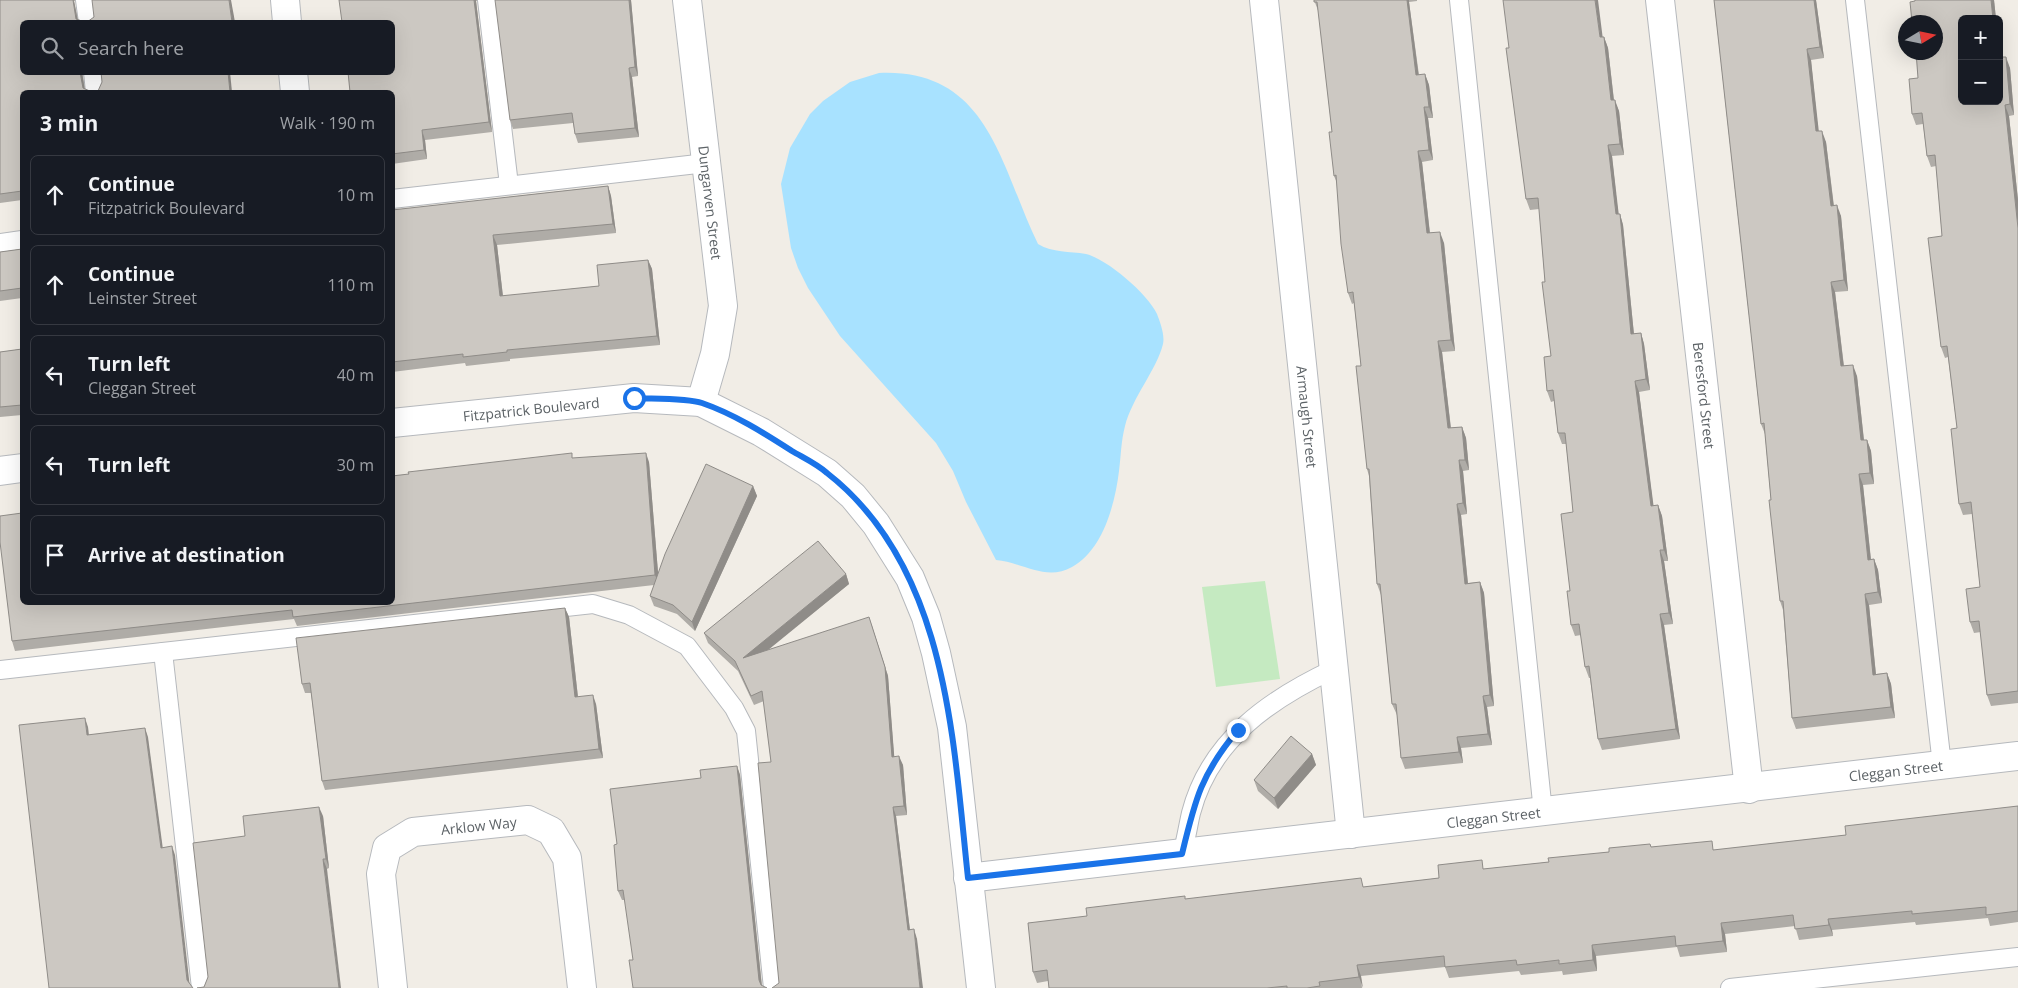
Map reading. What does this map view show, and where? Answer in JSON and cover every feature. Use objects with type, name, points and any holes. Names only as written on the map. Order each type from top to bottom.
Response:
[{"type":"street","points":[[285,0],[287,20]]},
{"type":"street","name":"Dungarven Street","points":[[687,0],[723,306],[716,354],[701,402]]},
{"type":"street","name":"Armaugh Street","points":[[1264,0],[1352,834]]},
{"type":"street","name":"Beresford Street","points":[[1660,0],[1749,789]]},
{"type":"street","points":[[293,75],[295,90]]},
{"type":"street","name":"Fitzpatrick Boulevard","points":[[395,423],[634,398],[701,402]]},
{"type":"street","points":[[701,402],[761,432],[827,472],[853,496],[876,524],[910,578],[926,617],[952,727],[981,988]]},
{"type":"street","points":[[0,471],[20,468]]},
{"type":"street","name":"Cleggan Street","points":[[968,878],[1749,789],[2018,756]]},
{"type":"street","name":"Arklow Way","points":[[393,988],[381,874],[387,848],[413,832],[528,820],[551,831],[567,858],[582,988]]},
{"type":"lane","points":[[85,0],[88,20]]},
{"type":"lane","points":[[487,0],[509,185]]},
{"type":"lane","points":[[1459,0],[1543,812]]},
{"type":"lane","points":[[1855,0],[1942,765]]},
{"type":"lane","points":[[93,75],[95,90]]},
{"type":"lane","points":[[395,198],[706,163]]},
{"type":"lane","points":[[0,243],[20,240]]},
{"type":"lane","points":[[0,670],[594,604],[629,615],[687,646],[734,708],[746,731],[773,988]]},
{"type":"lane","points":[[163,652],[200,988]]},
{"type":"lane","points":[[1182,854],[1191,812],[1202,782],[1219,753],[1238,730],[1264,708],[1301,684],[1334,669]]},
{"type":"lane","points":[[1730,988],[2018,957]]},
{"type":"green space","points":[[1265,581],[1280,679],[1216,687],[1202,587]]},
{"type":"water","points":[[879,73],[916,76],[945,87],[968,104],[986,127],[1000,154],[1038,244],[1055,250],[1095,257],[1126,278],[1145,297],[1157,314],[1163,333],[1163,344],[1156,363],[1128,415],[1122,443],[1117,484],[1106,525],[1092,549],[1083,559],[1062,571],[1053,573],[1043,572],[1006,561],[996,560],[966,502],[953,471],[936,443],[840,336],[808,288],[798,268],[791,248],[781,184],[790,148],[810,114],[823,101],[850,82]]},
{"type":"building","points":[[0,0],[73,0],[76,19],[79,20],[20,20],[20,75],[81,75],[83,88],[88,90],[20,90],[20,191],[0,194]]},
{"type":"building","points":[[92,0],[229,0],[232,20],[90,20],[94,17]]},
{"type":"building","points":[[339,0],[474,0],[489,122],[422,130],[424,150],[395,154],[395,90],[350,90],[348,75],[395,75],[395,20],[342,20]]},
{"type":"building","points":[[495,0],[629,0],[635,67],[629,68],[635,128],[575,134],[572,113],[510,120]]},
{"type":"building","points":[[1314,0],[1407,0],[1416,75],[1425,74],[1429,107],[1424,107],[1429,150],[1418,151],[1427,233],[1440,232],[1451,340],[1438,341],[1448,428],[1462,427],[1465,460],[1459,460],[1463,503],[1457,504],[1465,584],[1480,582],[1490,695],[1483,696],[1488,734],[1457,737],[1459,752],[1401,758],[1396,704],[1392,704],[1380,584],[1377,584],[1369,469],[1367,469],[1356,366],[1361,366],[1353,292],[1348,293],[1341,244],[1336,175],[1334,176],[1329,132],[1332,132],[1317,2],[1314,2]]},
{"type":"building","points":[[1503,0],[1595,0],[1600,37],[1604,37],[1611,100],[1615,100],[1620,144],[1608,145],[1616,214],[1620,214],[1631,334],[1641,333],[1646,379],[1635,381],[1651,506],[1658,505],[1664,550],[1660,550],[1669,613],[1660,614],[1676,729],[1598,739],[1589,666],[1585,667],[1579,624],[1571,625],[1567,591],[1570,591],[1561,514],[1573,512],[1565,433],[1558,433],[1553,390],[1547,391],[1544,357],[1551,356],[1542,282],[1545,282],[1538,198],[1526,199],[1506,48],[1509,48]]},
{"type":"building","points":[[1714,0],[1814,0],[1820,47],[1807,49],[1816,131],[1822,131],[1831,206],[1837,205],[1844,280],[1831,282],[1841,366],[1853,365],[1861,440],[1867,440],[1870,473],[1859,474],[1868,560],[1874,559],[1878,592],[1865,594],[1873,675],[1887,673],[1891,707],[1792,718],[1783,601],[1780,601],[1769,500],[1771,500],[1764,423],[1761,424]]},
{"type":"building","points":[[1991,0],[1993,15],[1958,15],[1958,105],[2003,105],[2003,57],[2006,57],[2010,104],[2005,105],[2018,228],[2018,691],[1987,695],[1979,621],[1970,622],[1966,589],[1980,587],[1971,502],[1959,504],[1951,429],[1957,428],[1947,346],[1941,347],[1928,238],[1942,236],[1935,155],[1927,156],[1922,113],[1912,114],[1909,79],[1918,78],[1917,60],[1943,60],[1943,15],[1911,15],[1910,2]]},
{"type":"building","points":[[101,75],[228,75],[230,90],[98,90],[102,82]]},
{"type":"building","points":[[608,186],[613,224],[493,235],[500,296],[599,286],[597,265],[648,260],[657,336],[507,350],[507,352],[463,357],[463,354],[395,362],[395,210]]},
{"type":"building","points":[[20,249],[20,288],[0,291],[0,252]]},
{"type":"building","points":[[20,349],[20,405],[0,407],[0,352]]},
{"type":"building","points":[[572,453],[572,458],[646,453],[655,575],[293,617],[292,610],[12,641],[0,542],[0,516],[20,513],[20,605],[395,605],[395,476],[409,474],[408,472]]},
{"type":"building","points":[[706,464],[753,486],[692,622],[673,605],[650,596],[665,554]]},
{"type":"building","points":[[818,541],[846,574],[743,658],[869,617],[885,667],[892,757],[899,756],[904,806],[893,807],[908,930],[914,929],[920,988],[772,988],[779,983],[758,763],[771,762],[762,691],[751,696],[735,661],[704,633]]},
{"type":"building","points":[[565,608],[575,697],[593,695],[599,749],[322,781],[310,683],[302,684],[296,638]]},
{"type":"building","points":[[85,718],[87,735],[145,728],[161,848],[172,846],[187,980],[193,988],[49,988],[19,725]]},
{"type":"building","points":[[1291,736],[1312,754],[1274,798],[1254,780]]},
{"type":"building","points":[[737,766],[759,980],[761,985],[767,988],[633,988],[629,960],[633,960],[623,890],[618,891],[614,845],[617,844],[610,789],[701,778],[700,770]]},
{"type":"building","points":[[2018,806],[2018,911],[1986,915],[1986,907],[1912,914],[1912,911],[1828,919],[1829,925],[1795,929],[1793,915],[1721,923],[1723,941],[1676,946],[1675,936],[1592,945],[1593,960],[1559,964],[1559,960],[1517,965],[1516,960],[1445,967],[1444,956],[1357,965],[1359,977],[1319,982],[1320,986],[1307,988],[1287,988],[1287,986],[1267,988],[1049,988],[1047,970],[1033,972],[1028,923],[1087,916],[1086,908],[1185,896],[1185,899],[1361,878],[1363,887],[1439,878],[1438,865],[1482,860],[1483,869],[1549,862],[1548,858],[1609,852],[1609,848],[1650,844],[1651,847],[1712,841],[1713,850],[1846,835],[1845,826]]},
{"type":"building","points":[[319,807],[326,859],[323,859],[339,988],[197,988],[204,987],[208,977],[193,843],[245,836],[243,816]]},
{"type":"route","points":[[634,398],[701,402],[761,432],[827,472],[853,496],[876,524],[910,578],[926,617],[936,653],[952,727],[968,878],[1182,854],[1191,812],[1202,782],[1219,753],[1238,730]]}]
